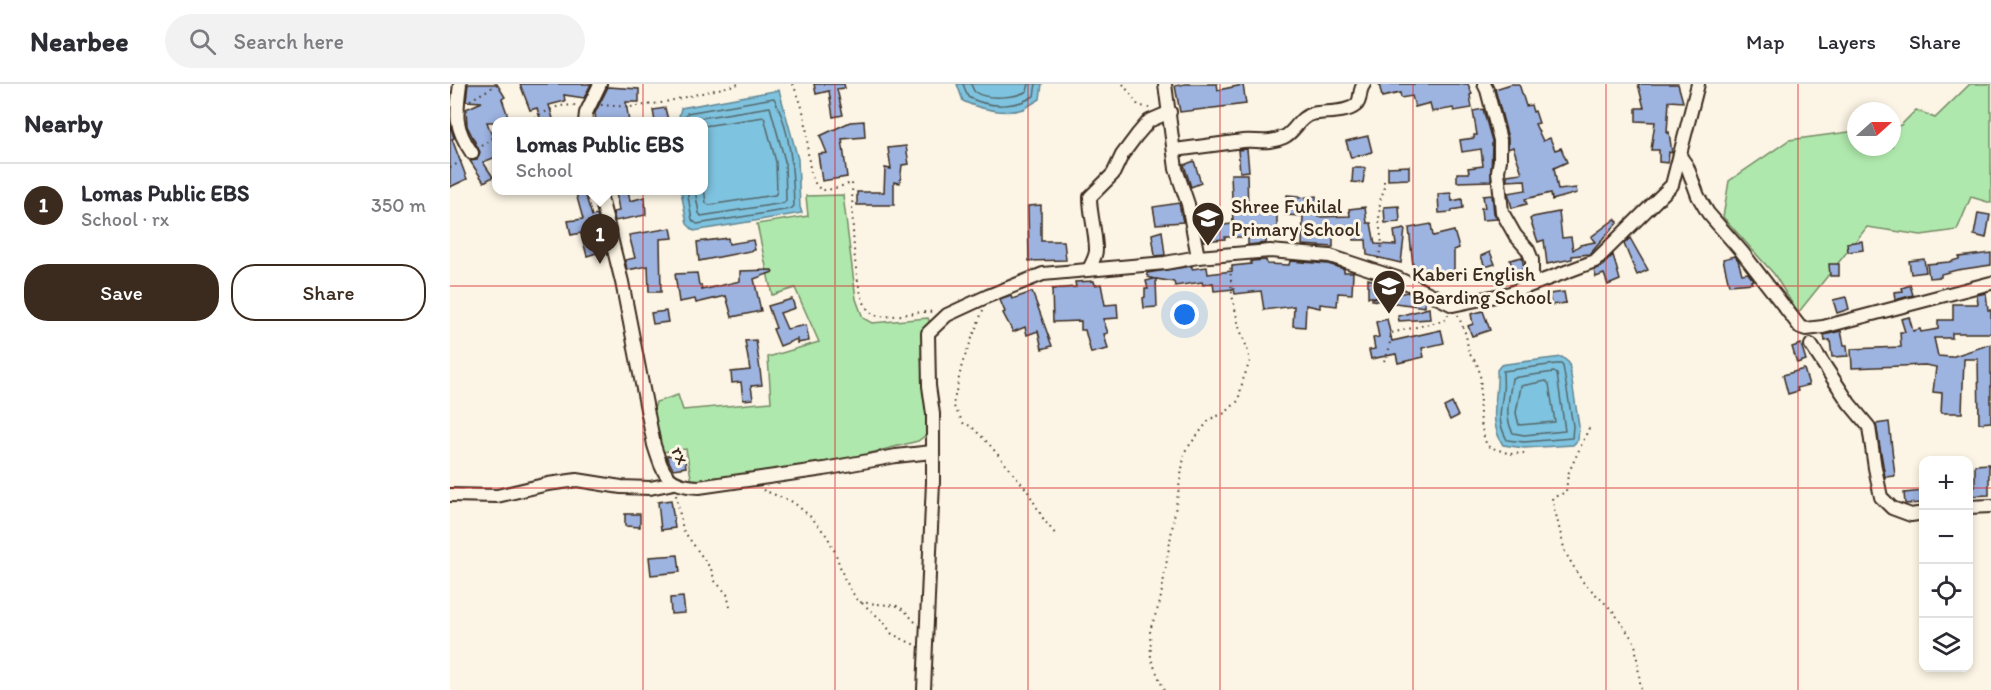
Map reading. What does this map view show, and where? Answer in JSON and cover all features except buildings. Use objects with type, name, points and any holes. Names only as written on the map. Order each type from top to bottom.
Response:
[{"type":"street","points":[[460,84],[456,120],[464,142],[472,153]]},
{"type":"street","points":[[586,117],[600,84]]},
{"type":"street","points":[[1165,84],[1176,169],[1188,204],[1198,257]]},
{"type":"street","points":[[1174,150],[1247,141],[1262,143],[1283,138],[1304,117],[1347,109],[1357,104],[1360,99],[1359,90],[1364,84]]},
{"type":"street","points":[[1484,84],[1500,140],[1498,181],[1502,212],[1515,235],[1528,250],[1532,260],[1534,284]]},
{"type":"street","points":[[924,690],[933,482],[933,414],[929,386],[928,333],[947,315],[1043,274],[1270,251],[1330,256],[1397,278],[1453,305],[1510,293],[1594,261],[1672,185],[1698,84]]},
{"type":"street","points":[[1089,269],[1096,252],[1090,197],[1113,174],[1122,155],[1149,122],[1170,112]]},
{"type":"street","points":[[1680,156],[1687,166],[1698,196],[1708,213],[1742,252],[1800,327],[1806,329],[1823,327],[1991,283]]},
{"type":"street","name":"rx","points":[[600,195],[622,282],[654,445],[666,473],[674,483],[684,487],[699,487],[932,452]]},
{"type":"street","points":[[1811,345],[1849,403],[1869,427],[1881,497],[1892,508],[1911,515],[1919,514]]},
{"type":"street","points":[[450,495],[497,496],[577,480],[621,487],[650,488],[674,483]]},
{"type":"street","points":[[1973,507],[1991,506]]},
{"type":"path","points":[[457,110],[498,84]]},
{"type":"path","points":[[534,117],[559,106],[630,107],[661,103],[739,84]]},
{"type":"path","points":[[792,84],[800,100],[806,125],[814,183],[824,190],[852,183],[855,266],[861,295],[870,313],[878,316],[926,311],[942,312],[947,315]]},
{"type":"path","points":[[1124,84],[1138,105],[1149,107]]},
{"type":"path","points":[[1376,271],[1382,244],[1379,221],[1384,178]]},
{"type":"path","points":[[1164,690],[1151,659],[1150,630],[1160,602],[1185,452],[1210,420],[1225,413],[1238,401],[1250,361],[1232,295],[1229,255]]},
{"type":"path","points":[[988,296],[980,322],[962,364],[953,405],[964,424],[971,426],[989,444],[1027,490],[1044,520],[1057,536]]},
{"type":"path","points":[[1384,361],[1389,349],[1391,333],[1446,320],[1453,305]]},
{"type":"path","points":[[1453,305],[1466,335],[1469,354],[1475,359],[1481,374],[1479,411],[1482,433],[1487,446],[1510,454],[1525,453]]},
{"type":"path","points":[[1589,428],[1568,474],[1566,492],[1552,498],[1565,552],[1582,581],[1613,611],[1635,643],[1641,690]]},
{"type":"path","points":[[674,483],[683,530],[711,569],[715,581],[727,594],[730,607]]},
{"type":"path","points":[[761,489],[793,502],[812,518],[827,536],[844,578],[858,602],[883,621],[892,634],[908,640],[926,653]]},
{"type":"path","points":[[862,603],[897,606],[905,611],[916,624]]},
{"type":"green space","points":[[1970,84],[1991,84],[1991,203],[1971,197],[1957,230],[1921,235],[1867,227],[1798,313],[1774,274],[1723,217],[1729,181],[1789,140],[1847,132],[1847,156],[1901,156],[1901,125],[1916,110],[1935,118]]},
{"type":"green space","points":[[843,195],[856,299],[863,318],[872,323],[928,318],[930,323],[924,329],[921,355],[929,425],[926,435],[918,441],[835,462],[692,483],[686,449],[662,452],[654,409],[656,402],[678,395],[683,410],[771,402],[768,357],[819,342],[795,288],[772,295],[757,224],[808,216],[806,196]]},
{"type":"water","points":[[957,84],[1042,84],[1040,99],[1023,109],[1001,111],[985,109],[963,101]]},
{"type":"water","points":[[779,90],[798,159],[802,213],[694,231],[687,224],[682,195],[708,195],[708,117],[679,117],[681,108]]},
{"type":"water","points":[[1562,357],[1569,363],[1579,426],[1578,440],[1573,445],[1524,448],[1503,445],[1498,436],[1495,417],[1497,370],[1501,365],[1506,364]]},
{"type":"place","name":"Shree Fuhilal Primary School","points":[[1208,247]]},
{"type":"place","name":"Lomas Public EBS","points":[[600,264]]},
{"type":"place","name":"Kaberi English Boarding School","points":[[1389,315]]}]
